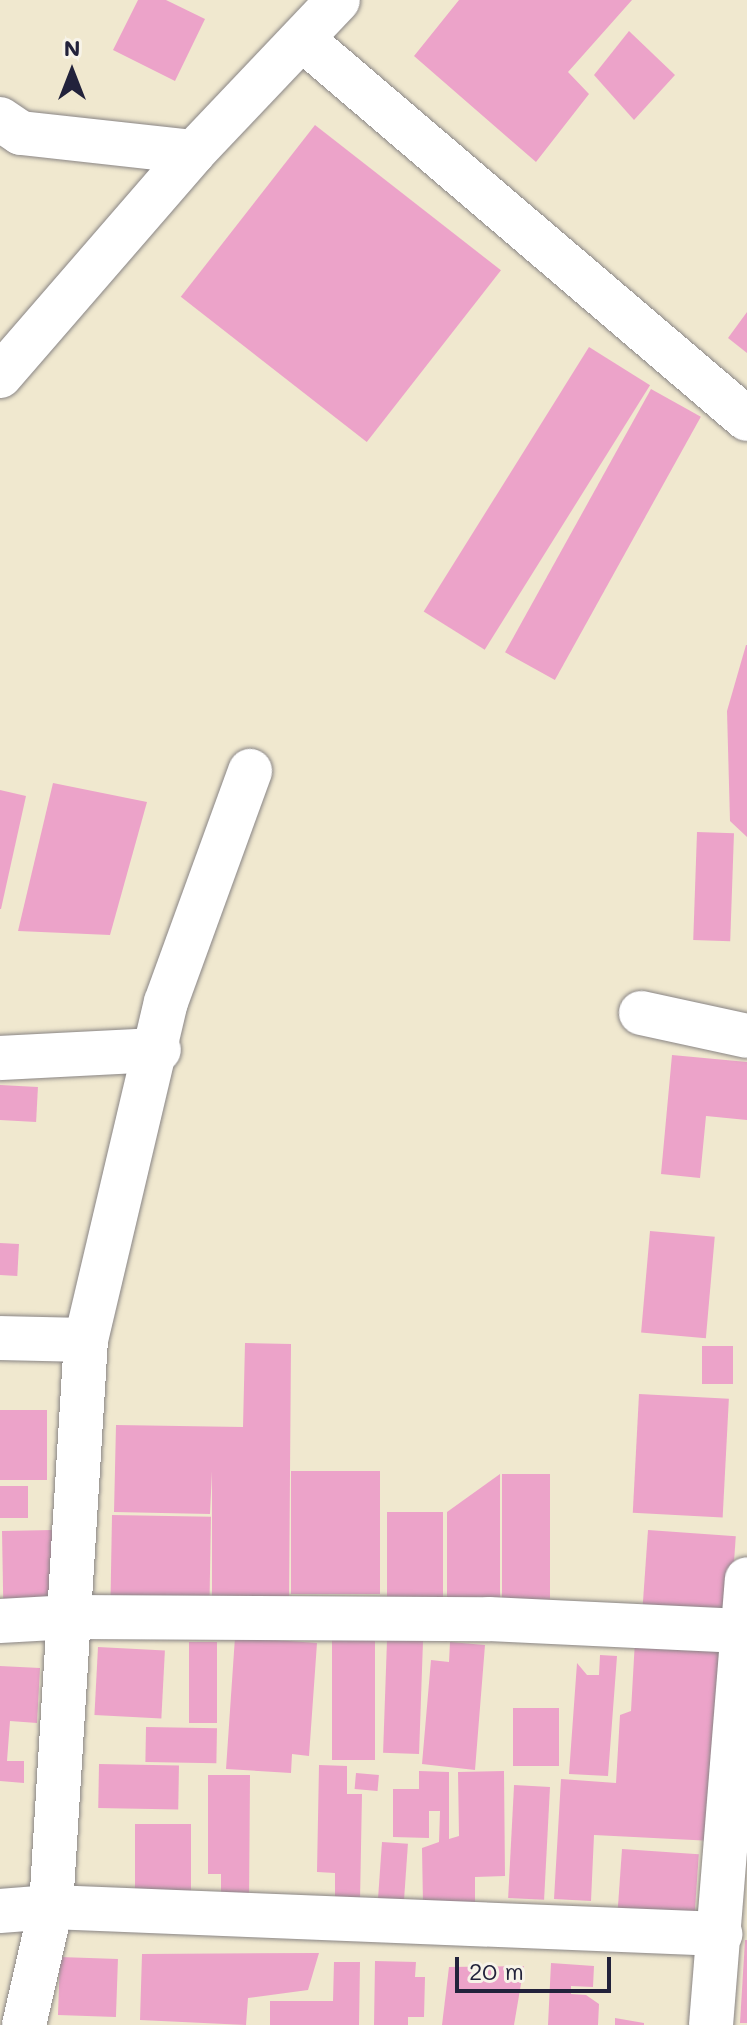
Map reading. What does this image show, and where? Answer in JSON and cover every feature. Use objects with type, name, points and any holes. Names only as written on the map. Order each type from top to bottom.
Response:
[{"type":"street","points":[[0,376],[194,152],[338,0]]},
{"type":"street","points":[[302,39],[747,419]]},
{"type":"street","points":[[0,119],[21,133],[194,152]]},
{"type":"street","points":[[24,2025],[51,1907],[86,1340],[159,1050],[166,1002],[250,771]]},
{"type":"street","points":[[641,1013],[747,1036]]},
{"type":"street","points":[[0,1058],[159,1050]]},
{"type":"street","points":[[0,1338],[86,1340]]},
{"type":"street","points":[[711,2025],[746,1631],[747,1579]]},
{"type":"street","points":[[0,1621],[71,1617],[489,1619],[746,1631]]},
{"type":"street","points":[[0,1911],[51,1907],[720,1934]]},
{"type":"building","points":[[138,0],[166,0],[205,19],[175,81],[113,50]]},
{"type":"building","points":[[459,0],[632,0],[568,72],[589,94],[536,162],[414,56]]},
{"type":"building","points":[[629,31],[675,75],[634,120],[594,75]]},
{"type":"building","points":[[315,125],[501,270],[367,442],[181,297]]},
{"type":"building","points":[[747,312],[747,353],[728,338]]},
{"type":"building","points":[[589,347],[650,385],[485,650],[424,612]]},
{"type":"building","points":[[651,389],[701,417],[555,680],[505,652]]},
{"type":"building","points":[[746,645],[747,837],[730,821],[727,711]]},
{"type":"building","points":[[53,783],[147,802],[110,935],[18,931]]},
{"type":"building","points":[[0,790],[26,796],[1,909],[0,909]]},
{"type":"building","points":[[697,832],[734,833],[730,941],[693,940]]},
{"type":"building","points":[[672,1055],[747,1062],[747,1120],[706,1116],[700,1178],[661,1174]]},
{"type":"building","points":[[0,1085],[38,1087],[36,1122],[0,1120]]},
{"type":"building","points":[[650,1231],[715,1237],[706,1338],[641,1333]]},
{"type":"building","points":[[0,1243],[19,1244],[17,1276],[0,1275]]},
{"type":"building","points":[[245,1343],[291,1344],[289,1604],[212,1604],[212,1471],[210,1514],[114,1512],[116,1425],[243,1427]]},
{"type":"building","points":[[702,1346],[733,1346],[733,1384],[702,1384]]},
{"type":"building","points":[[639,1394],[729,1399],[723,1518],[633,1513]]},
{"type":"building","points":[[0,1410],[47,1410],[47,1480],[0,1480]]},
{"type":"building","points":[[291,1471],[380,1471],[380,1594],[291,1594]]},
{"type":"building","points":[[500,1474],[500,1604],[447,1604],[447,1512]]},
{"type":"building","points":[[502,1474],[550,1474],[550,1604],[502,1604]]},
{"type":"building","points":[[0,1486],[28,1486],[28,1518],[0,1518]]},
{"type":"building","points":[[387,1512],[443,1512],[443,1605],[387,1605]]},
{"type":"building","points":[[112,1515],[211,1517],[209,1605],[110,1603]]},
{"type":"building","points":[[53,1530],[54,1598],[3,1599],[2,1531]]},
{"type":"building","points":[[648,1530],[736,1536],[730,1612],[643,1606]]},
{"type":"building","points":[[235,1637],[317,1643],[309,1756],[292,1754],[291,1773],[226,1769]]},
{"type":"building","points":[[332,1639],[375,1639],[375,1760],[332,1760]]},
{"type":"building","points":[[387,1640],[423,1641],[419,1754],[383,1753]]},
{"type":"building","points":[[635,1640],[724,1645],[713,1841],[594,1835],[591,1901],[554,1899],[561,1779],[616,1783],[620,1715],[631,1711]]},
{"type":"building","points":[[189,1642],[217,1642],[217,1723],[189,1723]]},
{"type":"building","points":[[450,1642],[485,1645],[475,1770],[422,1764],[431,1660],[449,1662]]},
{"type":"building","points":[[98,1647],[165,1651],[161,1718],[94,1715]]},
{"type":"building","points":[[600,1655],[617,1656],[608,1776],[569,1774],[577,1663],[587,1675],[599,1675]]},
{"type":"building","points":[[0,1666],[40,1668],[37,1723],[10,1721],[7,1761],[24,1761],[24,1783],[0,1781]]},
{"type":"building","points":[[513,1708],[559,1708],[559,1766],[513,1766]]},
{"type":"building","points":[[146,1727],[217,1728],[216,1763],[145,1762]]},
{"type":"building","points":[[99,1764],[179,1765],[178,1809],[98,1808]]},
{"type":"building","points":[[319,1765],[347,1766],[347,1794],[362,1794],[360,1901],[335,1901],[335,1873],[317,1872]]},
{"type":"building","points":[[419,1771],[449,1772],[449,1839],[459,1836],[458,1772],[504,1771],[505,1876],[475,1877],[475,1904],[423,1905],[422,1848],[439,1842],[440,1811],[429,1811],[429,1838],[393,1837],[393,1789],[419,1789]]},
{"type":"building","points":[[356,1773],[379,1775],[378,1791],[355,1789]]},
{"type":"building","points":[[208,1775],[250,1775],[249,1904],[221,1904],[221,1874],[208,1874]]},
{"type":"building","points":[[514,1785],[550,1787],[544,1900],[508,1898]]},
{"type":"building","points":[[135,1824],[191,1824],[191,1904],[135,1904]]},
{"type":"building","points":[[382,1842],[408,1844],[403,1911],[377,1909]]},
{"type":"building","points":[[622,1849],[699,1854],[695,1914],[618,1909]]},
{"type":"building","points":[[745,1940],[747,2023],[740,2023]]},
{"type":"building","points":[[319,1953],[308,1990],[248,1998],[246,2025],[140,2020],[142,1954]]},
{"type":"building","points":[[60,1957],[118,1959],[116,2017],[58,2015]]},
{"type":"building","points":[[375,1961],[416,1962],[415,1977],[425,1977],[424,2017],[408,2017],[408,2025],[374,2025]]},
{"type":"building","points":[[334,1962],[360,1962],[359,2025],[270,2025],[270,2001],[333,2001]]},
{"type":"building","points":[[551,1963],[594,1966],[593,1987],[571,1986],[571,1994],[586,1995],[599,2004],[598,2025],[548,2025]]},
{"type":"building","points":[[524,1966],[514,2025],[442,2025],[449,1967]]},
{"type":"building","points":[[615,2018],[644,2023],[644,2025],[615,2025]]}]
